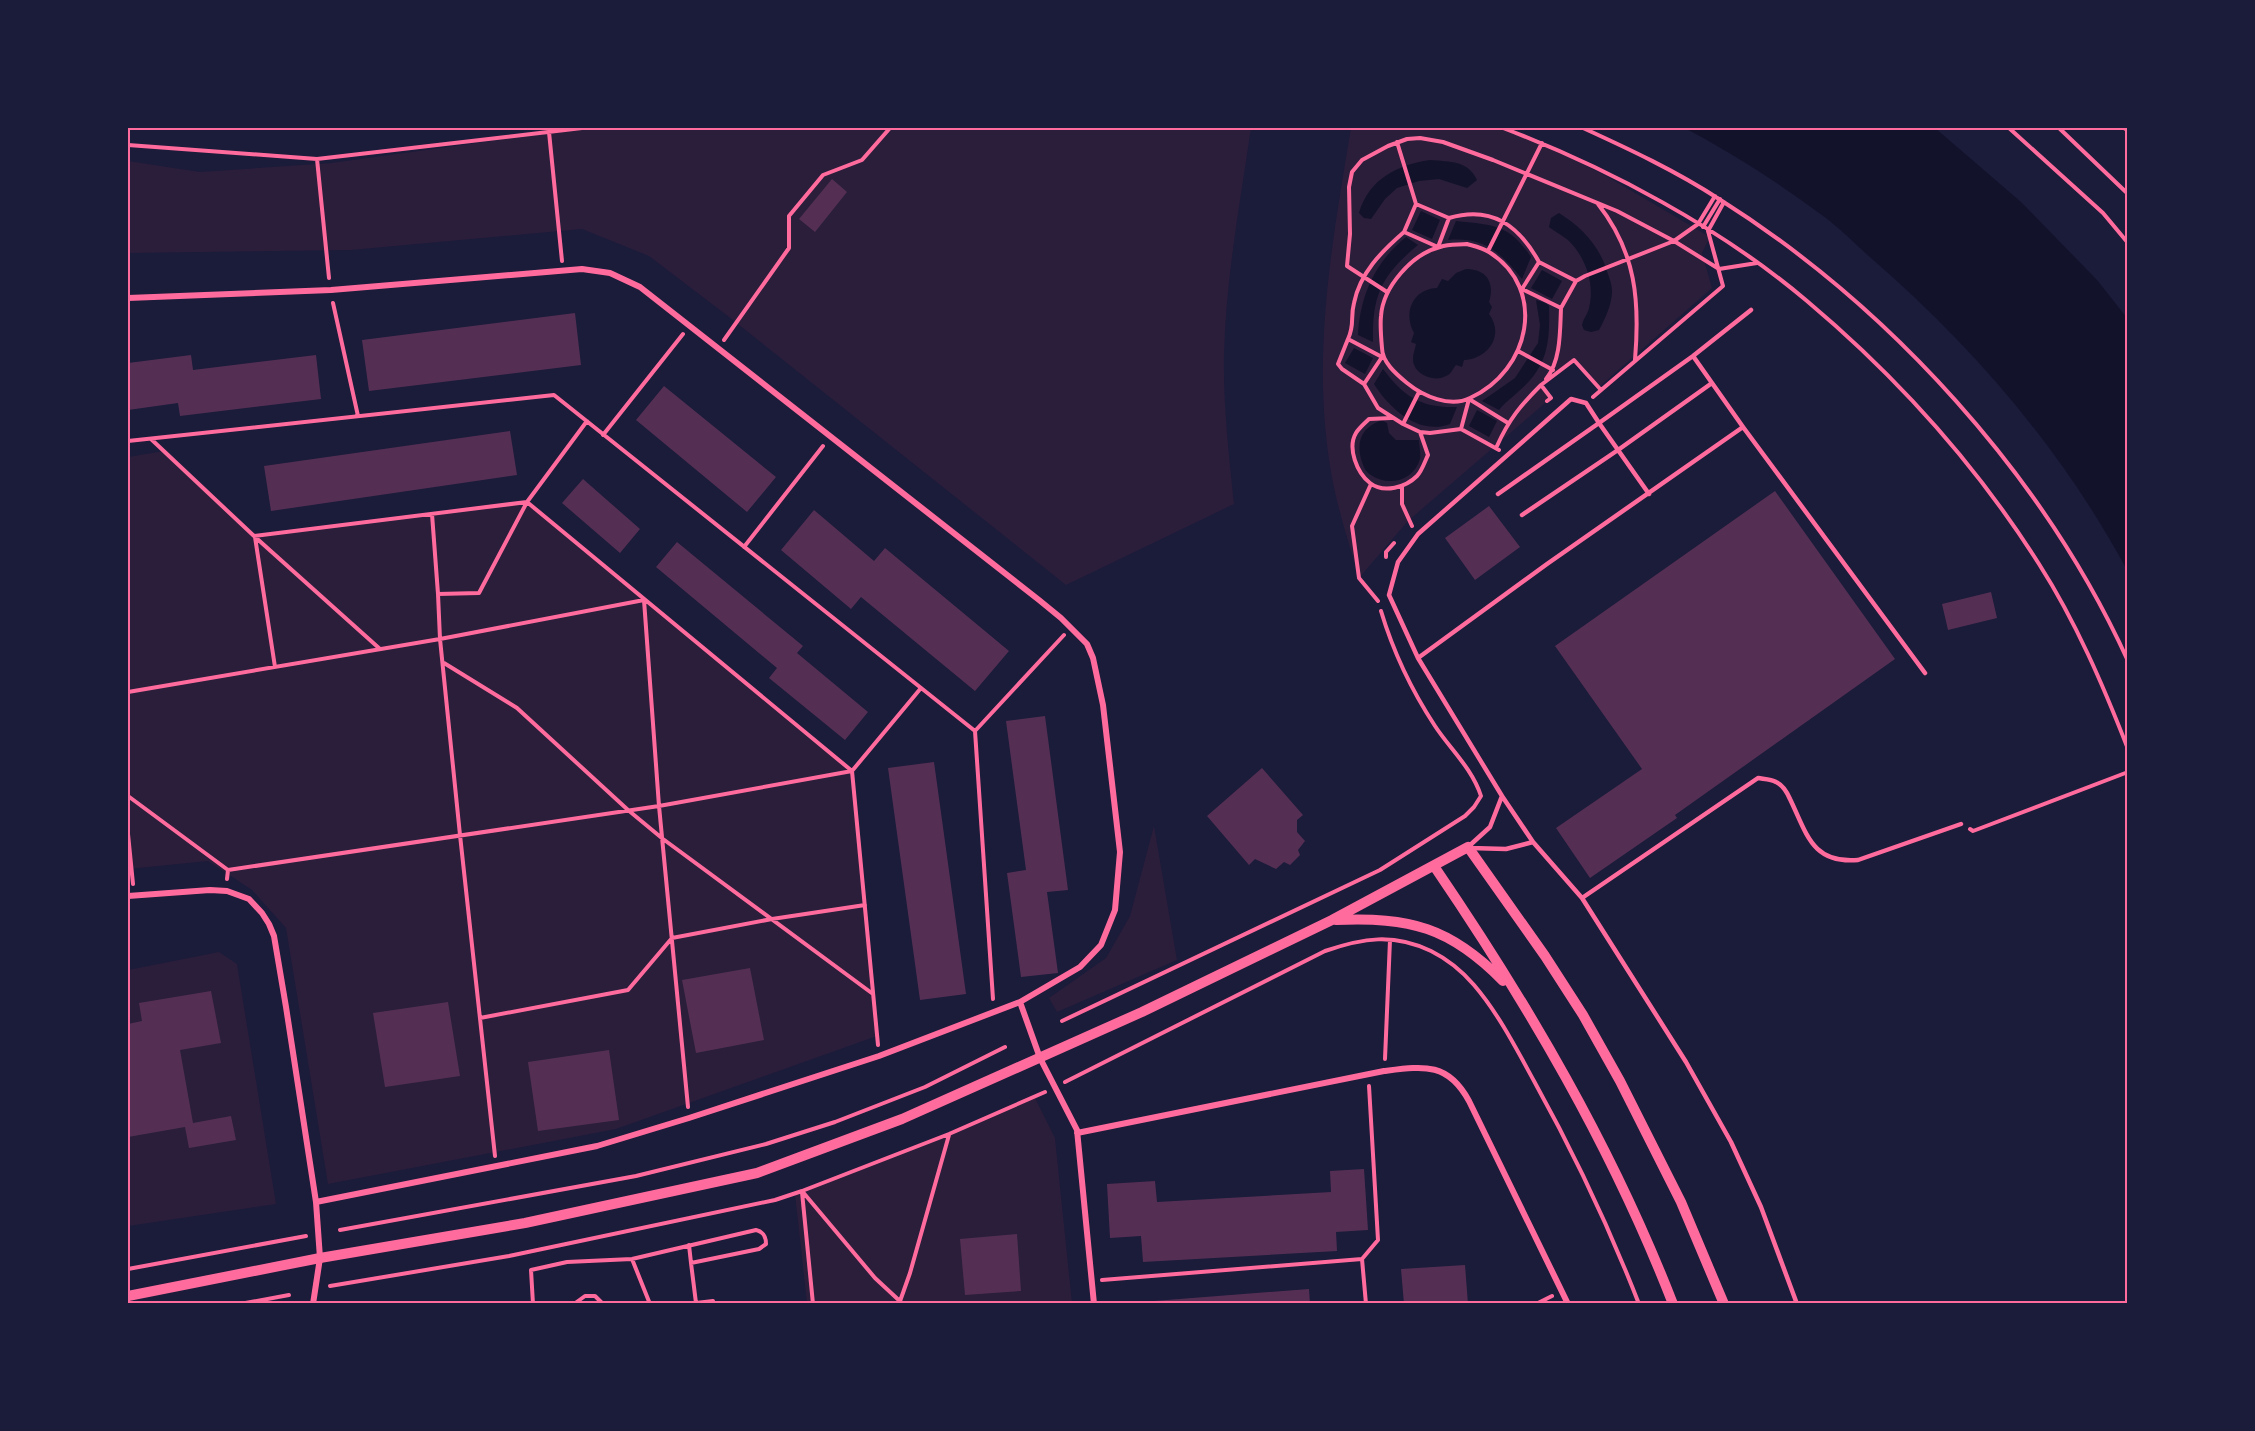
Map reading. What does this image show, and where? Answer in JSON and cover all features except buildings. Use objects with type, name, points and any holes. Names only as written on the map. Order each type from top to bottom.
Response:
[{"type":"street","points":[[128,297],[331,290],[582,269],[610,273],[640,287],[690,325],[1071,628],[1087,644],[1093,658],[1103,705],[1120,852],[1115,910],[1101,945],[1080,967],[1020,1002],[879,1056],[689,1118],[597,1146],[316,1202]]},
{"type":"street","points":[[128,1296],[320,1258],[525,1223],[757,1173],[902,1119],[1142,1012],[1332,920],[1468,847],[1545,956],[1583,1015],[1681,1202],[1725,1304]]},
{"type":"street","points":[[1434,866],[1544,1038],[1610,1160],[1673,1304]]},
{"type":"street","points":[[131,896],[210,890],[226,891],[249,899],[262,913],[274,936],[316,1202],[320,1258],[314,1304]]},
{"type":"street","points":[[1332,920],[1380,920],[1425,927],[1480,959],[1523,1003]]},
{"type":"street","points":[[1020,1002],[1040,1058],[1077,1133],[1094,1304]]},
{"type":"street","points":[[1077,1133],[1384,1071],[1419,1069],[1440,1071],[1451,1076],[1461,1086],[1568,1304]]},
{"type":"lane","points":[[1498,494],[1693,356],[1751,310]]},
{"type":"lane","points":[[1693,356],[1925,673]]},
{"type":"lane","points":[[1522,515],[1712,383]]},
{"type":"lane","points":[[1649,494],[1586,403],[1571,399],[1418,534],[1398,562],[1389,595],[1418,658],[1502,796],[1533,842],[1582,898],[1686,1062],[1731,1142],[1761,1207],[1797,1304]]},
{"type":"lane","points":[[1418,658],[1547,564],[1743,427]]},
{"type":"lane","points":[[1582,898],[1758,778],[1777,782],[1786,790],[1812,845],[1819,852],[1843,862],[1858,860],[1961,824]]},
{"type":"lane","points":[[1468,847],[1490,827],[1502,796]]},
{"type":"lane","points":[[1468,847],[1506,849],[1533,842]]},
{"type":"path","points":[[128,145],[317,159],[582,128]]},
{"type":"path","points":[[718,348],[789,248],[789,216],[823,175],[862,160],[890,128]]},
{"type":"path","points":[[1503,128],[1614,176],[1703,227],[1758,263],[1807,301],[1870,359],[1923,413],[1968,465],[2039,564],[2092,662],[2127,749]]},
{"type":"path","points":[[1583,128],[1659,165],[1722,200],[1840,289],[1902,346],[1968,416],[2007,462],[2072,556],[2112,626],[2127,661]]},
{"type":"path","points":[[2009,128],[2103,213],[2127,243]]},
{"type":"path","points":[[2059,128],[2127,194]]},
{"type":"path","points":[[549,132],[563,270]]},
{"type":"path","points":[[1387,292],[1347,266],[1352,172],[1362,160],[1397,142],[1414,138],[1435,140],[1526,173],[1598,203],[1674,241],[1719,269],[1758,263]]},
{"type":"path","points":[[1397,142],[1416,204],[1404,232],[1372,264],[1363,277],[1353,305],[1353,327],[1338,364],[1364,384],[1378,408],[1390,418],[1420,432],[1446,432],[1461,429],[1497,448],[1508,423],[1519,406],[1553,370],[1559,339],[1561,308],[1576,281],[1674,241],[1698,224],[1714,196]]},
{"type":"path","points":[[1488,251],[1542,143]]},
{"type":"path","points":[[317,159],[330,281]]},
{"type":"path","points":[[1703,227],[1722,200]]},
{"type":"path","points":[[1586,403],[1723,286],[1708,231],[1722,200]]},
{"type":"path","points":[[1598,203],[1613,223],[1630,260],[1636,309],[1635,360]]},
{"type":"path","points":[[1416,204],[1449,218],[1475,214],[1502,221],[1523,237],[1539,262],[1576,281]]},
{"type":"path","points":[[1438,247],[1449,218]]},
{"type":"path","points":[[1404,232],[1438,247]]},
{"type":"path","points":[[1348,339],[1382,357],[1401,378],[1419,393],[1441,401],[1469,399],[1501,375],[1518,351],[1526,316],[1522,289],[1511,270],[1488,251],[1467,244],[1438,247],[1417,259],[1400,273],[1387,292],[1381,314],[1382,357],[1364,384]]},
{"type":"path","points":[[1522,289],[1539,262]]},
{"type":"path","points":[[1522,289],[1561,308]]},
{"type":"path","points":[[333,298],[358,416]]},
{"type":"path","points":[[603,435],[690,325]]},
{"type":"path","points":[[1518,351],[1553,370]]},
{"type":"path","points":[[1403,424],[1419,393]]},
{"type":"path","points":[[128,441],[554,395],[975,732]]},
{"type":"path","points":[[1469,399],[1508,423]]},
{"type":"path","points":[[1461,429],[1469,399]]},
{"type":"path","points":[[1390,418],[1369,419],[1355,434],[1352,452],[1358,469],[1371,484],[1386,488],[1402,487],[1419,474],[1428,455],[1420,432]]},
{"type":"path","points":[[438,603],[438,594],[479,593],[527,502],[587,421]]},
{"type":"path","points":[[744,547],[831,436]]},
{"type":"path","points":[[151,438],[255,536],[381,649]]},
{"type":"path","points":[[1062,1021],[1380,870],[1465,816],[1481,795],[1477,783],[1434,725],[1406,674],[1378,602],[1359,578],[1352,526],[1371,484]]},
{"type":"path","points":[[1402,487],[1402,504],[1408,521],[1418,534]]},
{"type":"path","points":[[255,536],[527,502],[852,771],[879,1056]]},
{"type":"path","points":[[432,514],[440,639],[496,1166]]},
{"type":"path","points":[[255,536],[275,667]]},
{"type":"path","points":[[128,692],[440,639],[644,600]]},
{"type":"path","points":[[644,600],[659,806],[689,1118]]},
{"type":"path","points":[[994,1011],[975,732],[1071,628]]},
{"type":"path","points":[[444,663],[517,708],[663,839],[873,994]]},
{"type":"path","points":[[128,796],[228,870],[659,806],[852,771],[921,688]]},
{"type":"path","points":[[1961,824],[1973,831],[2127,772]]},
{"type":"path","points":[[128,834],[131,896]]},
{"type":"path","points":[[226,891],[228,870]]},
{"type":"path","points":[[480,1018],[628,990],[672,938],[772,919],[865,905]]},
{"type":"path","points":[[1384,1071],[1390,940]]},
{"type":"path","points":[[340,1230],[636,1176],[766,1144],[835,1122],[925,1087],[1005,1047]]},
{"type":"path","points":[[1366,1304],[1362,1259],[1378,1240],[1369,1074]]},
{"type":"path","points":[[330,1286],[509,1256],[775,1200],[949,1134],[1054,1087]]},
{"type":"path","points":[[802,1191],[875,1278],[901,1303],[949,1134]]},
{"type":"path","points":[[802,1191],[813,1304]]},
{"type":"path","points":[[533,1304],[531,1270],[567,1262],[632,1259],[756,1230],[761,1231],[766,1237],[766,1244],[759,1250],[691,1263]]},
{"type":"path","points":[[128,1269],[306,1236]]},
{"type":"path","points":[[689,1245],[696,1303]]},
{"type":"path","points":[[632,1259],[650,1304]]},
{"type":"path","points":[[1093,1281],[1362,1259]]},
{"type":"path","points":[[240,1304],[289,1295]]},
{"type":"path","points":[[574,1304],[585,1296],[595,1296],[603,1304]]},
{"type":"path","points":[[689,1304],[713,1300]]},
{"type":"shaded area","points":[[588,128],[1251,128],[1234,241],[1225,326],[1224,392],[1234,504],[1066,585],[649,256],[582,229],[351,250],[128,253],[128,161],[200,172],[331,163]]},
{"type":"shaded area","points":[[1351,128],[1503,128],[1542,143],[1608,177],[1710,237],[1702,253],[1712,288],[1599,387],[1574,360],[1541,385],[1551,398],[1408,521],[1359,578],[1331,472],[1325,429],[1323,385],[1326,299]]},
{"type":"shaded area","points":[[1685,128],[1935,128],[2021,202],[2097,280],[2127,318],[2127,570],[2102,526],[2045,442],[1980,364],[1945,327],[1826,218],[1754,168]]},
{"type":"shaded area","points":[[1430,160],[1463,165],[1473,173],[1477,180],[1467,188],[1439,179],[1419,181],[1397,188],[1385,199],[1371,219],[1364,218],[1359,213],[1370,191],[1386,176],[1406,166]]},
{"type":"shaded area","points":[[1421,211],[1440,220],[1432,239],[1412,230]]},
{"type":"shaded area","points":[[1559,213],[1587,236],[1598,251],[1606,268],[1612,296],[1599,330],[1591,332],[1584,330],[1582,325],[1591,299],[1590,281],[1584,263],[1575,248],[1567,239],[1549,227],[1551,218]]},
{"type":"shaded area","points":[[1456,221],[1491,225],[1508,232],[1515,238],[1531,257],[1522,279],[1491,248],[1472,241],[1448,240]]},
{"type":"shaded area","points":[[1406,237],[1418,245],[1396,266],[1382,287],[1377,298],[1373,342],[1358,335],[1366,293],[1386,257]]},
{"type":"shaded area","points":[[1466,269],[1479,271],[1488,278],[1491,289],[1489,302],[1492,307],[1489,314],[1494,322],[1494,338],[1487,351],[1473,359],[1464,360],[1462,367],[1456,365],[1446,376],[1430,378],[1420,373],[1414,364],[1416,344],[1411,342],[1414,333],[1409,318],[1412,304],[1421,293],[1437,288],[1442,279],[1448,281],[1456,273]]},
{"type":"shaded area","points":[[1542,270],[1562,281],[1552,299],[1531,288]]},
{"type":"shaded area","points":[[1536,300],[1549,306],[1548,342],[1542,363],[1529,382],[1499,410],[1482,401],[1515,378],[1538,343],[1540,325]]},
{"type":"shaded area","points":[[1354,348],[1373,358],[1365,374],[1345,363]]},
{"type":"shaded area","points":[[1383,369],[1398,387],[1414,399],[1433,405],[1457,407],[1450,424],[1438,427],[1427,426],[1406,418],[1396,410],[1374,384]]},
{"type":"shaded area","points":[[1477,410],[1497,421],[1489,437],[1469,426]]},
{"type":"shaded area","points":[[1382,420],[1387,423],[1389,433],[1396,440],[1419,440],[1420,459],[1417,466],[1400,480],[1378,479],[1367,472],[1361,459],[1362,435],[1370,426]]},
{"type":"shaded area","points":[[164,451],[255,536],[527,502],[852,771],[877,1036],[616,1129],[328,1184],[286,928],[252,890],[208,861],[128,869],[128,457]]},
{"type":"shaded area","points":[[1154,826],[1177,960],[1057,1012],[1049,998],[1106,958],[1130,916]]},
{"type":"shaded area","points":[[219,952],[237,964],[276,1204],[128,1226],[128,970]]},
{"type":"shaded area","points":[[1034,1096],[1055,1138],[1072,1303],[807,1303],[795,1194],[949,1134]]}]
